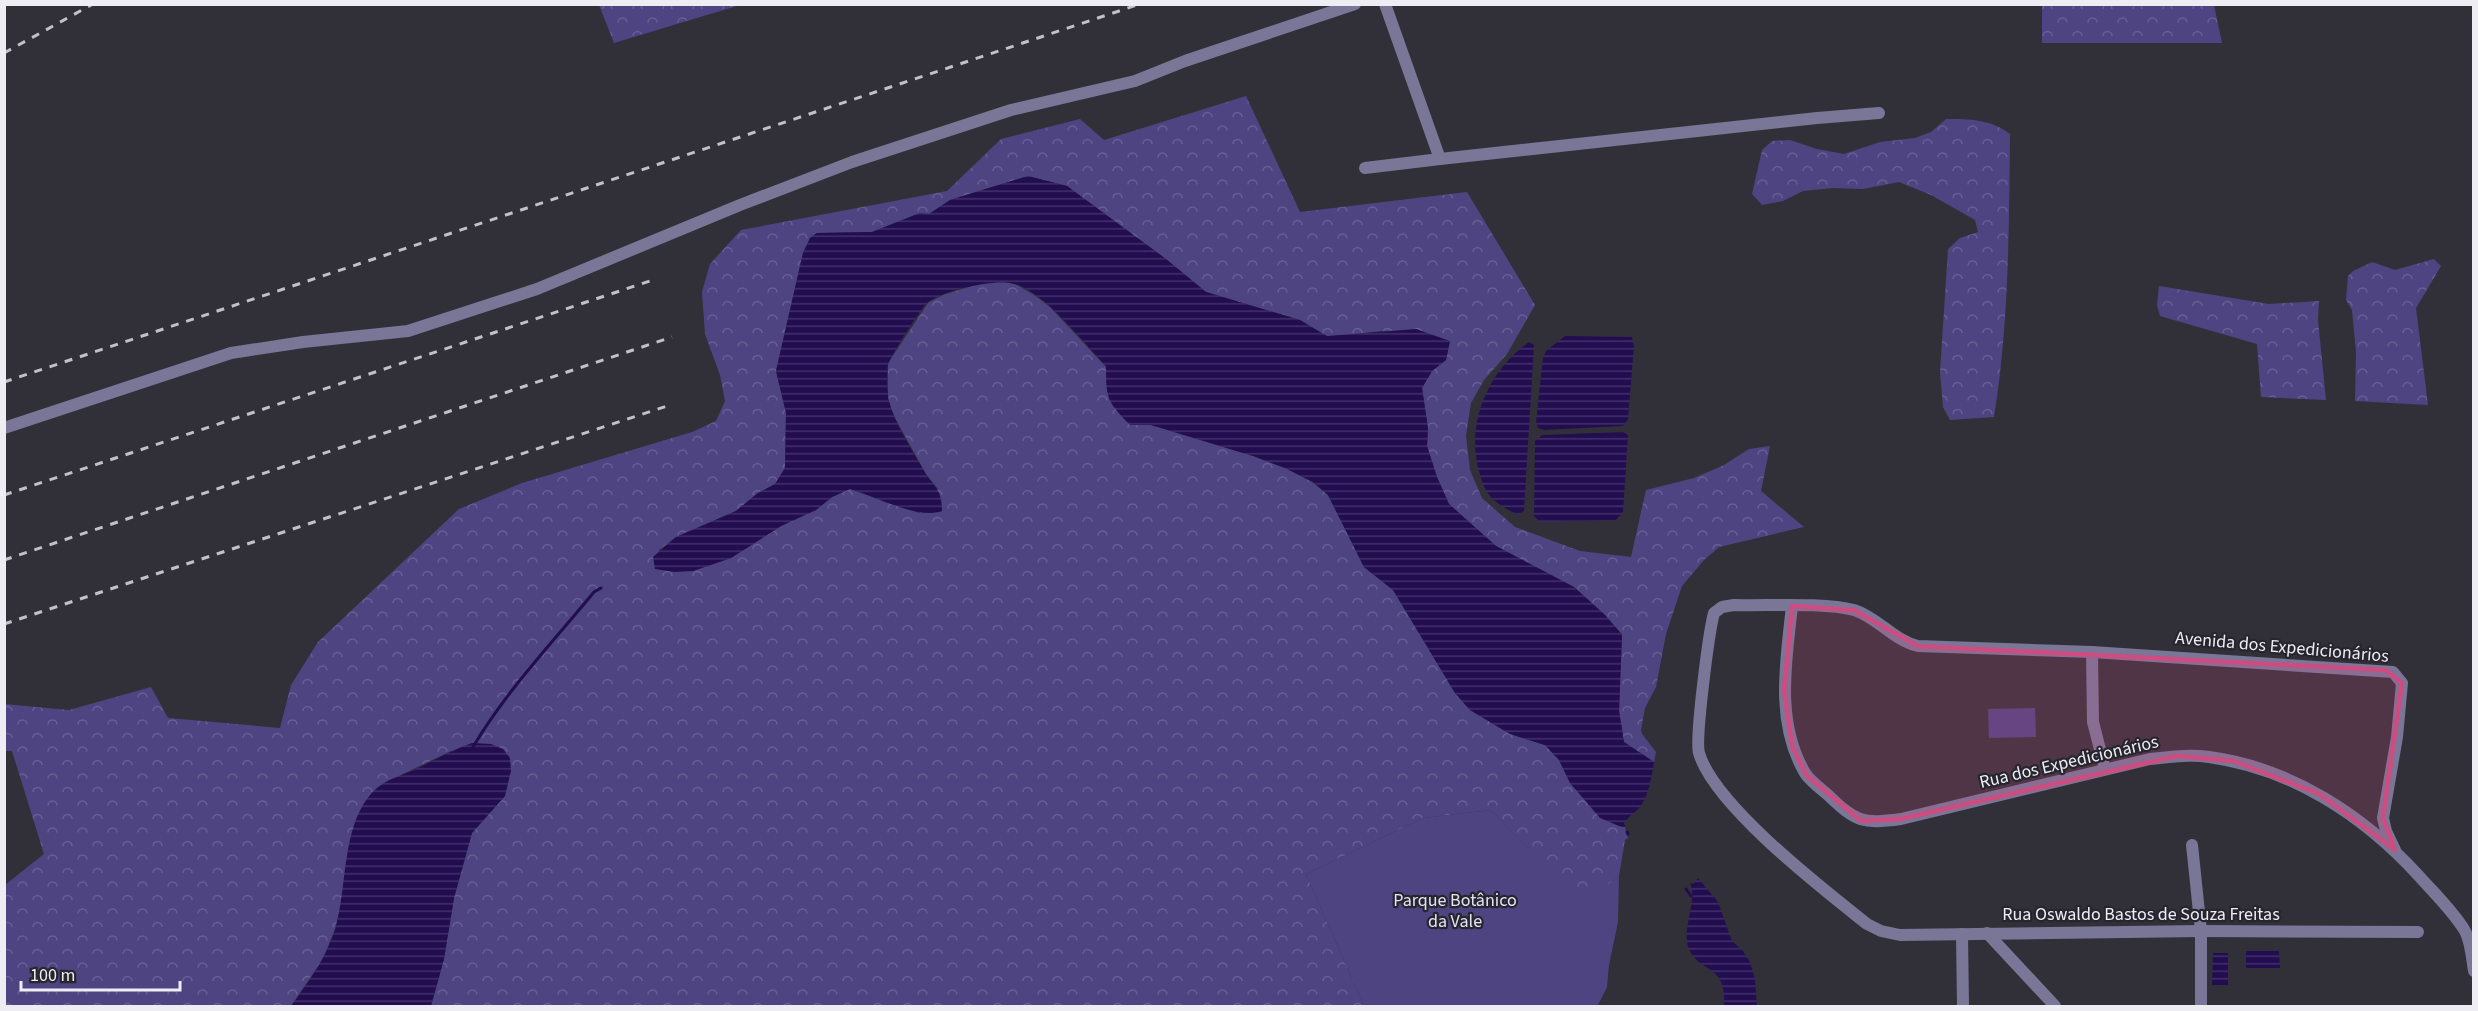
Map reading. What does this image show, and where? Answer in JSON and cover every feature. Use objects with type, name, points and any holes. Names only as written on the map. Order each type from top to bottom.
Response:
[{"type":"street","points":[[4,428],[231,353],[303,342],[408,331],[537,289],[852,162],[1011,110],[1135,81],[1185,61],[1355,4]]},
{"type":"street","points":[[1385,4],[1440,159]]},
{"type":"street","points":[[1365,168],[1879,113]]},
{"type":"street","name":"Avenida dos Expedicionários","points":[[1867,924],[1751,824],[1712,780],[1698,751],[1707,657],[1714,613],[1722,607],[1734,605],[1792,606],[1854,610],[1901,640],[1918,646],[2092,652],[2393,672],[2402,683],[2397,737],[2383,818],[2386,831],[2396,850]]},
{"type":"street","name":"Rua dos Expedicionários","points":[[1792,606],[1784,690],[1792,746],[1806,775],[1845,812],[1861,821],[1901,819],[2150,759],[2207,756],[2233,761],[2271,773],[2319,794],[2347,811],[2396,850],[2442,901],[2466,933],[2474,971]]},
{"type":"street","points":[[2092,652],[2093,722],[2105,769]]},
{"type":"street","points":[[2192,845],[2201,931],[2201,1006]]},
{"type":"street","name":"Rua Oswaldo Bastos de Souza Freitas","points":[[1867,924],[1881,931],[1900,935],[2201,931],[2418,932]]},
{"type":"street","points":[[1987,933],[2055,1006]]},
{"type":"street","points":[[1962,934],[1963,1006]]},
{"type":"highlighted area","points":[[1792,606],[1854,610],[1918,646],[2386,670],[2402,683],[2383,818],[2395,850],[2319,794],[2233,761],[2177,756],[1901,819],[1861,821],[1806,775],[1792,746],[1784,690]]},
{"type":"green space","points":[[599,5],[740,5],[614,43]]},
{"type":"green space","points":[[2042,5],[2214,5],[2222,43],[2042,43]]},
{"type":"green space","points":[[1246,96],[1300,212],[1467,192],[1535,305],[1507,354],[1484,380],[1471,403],[1466,436],[1470,470],[1482,498],[1515,527],[1580,551],[1631,557],[1646,490],[1694,478],[1724,465],[1749,449],[1770,446],[1761,491],[1804,527],[1719,547],[1704,560],[1682,586],[1666,634],[1656,687],[1645,708],[1641,730],[1656,752],[1654,762],[1624,742],[1619,711],[1622,634],[1574,587],[1496,546],[1449,504],[1427,446],[1428,428],[1422,388],[1432,371],[1446,360],[1450,341],[1382,331],[1327,337],[1300,320],[1206,292],[1166,259],[1067,186],[1028,176],[950,200],[929,214],[920,213],[872,232],[817,233],[810,238],[803,253],[776,371],[786,413],[785,468],[775,484],[758,493],[736,511],[676,537],[658,551],[693,571],[731,558],[781,526],[816,510],[832,497],[850,489],[919,513],[938,489],[926,474],[895,418],[888,400],[888,363],[928,303],[943,295],[985,282],[1003,281],[1017,285],[1050,307],[1106,367],[1130,425],[1151,425],[1253,456],[1285,468],[1312,482],[1328,495],[1364,567],[1393,590],[1455,693],[1470,710],[1510,734],[1545,745],[1559,760],[1570,783],[1619,826],[1625,827],[1628,838],[1625,840],[1619,876],[1582,905],[1491,810],[1423,818],[1306,874],[1364,1006],[431,1006],[444,959],[454,898],[472,833],[505,796],[451,751],[401,775],[343,896],[335,929],[323,959],[291,1006],[5,1006],[5,885],[44,854],[12,751],[5,751],[4,704],[69,710],[151,687],[168,718],[280,728],[291,685],[318,642],[459,509],[522,483],[692,432],[716,421],[725,401],[720,375],[705,334],[702,292],[710,264],[741,230],[947,191],[1001,139],[1080,119],[1104,140]]},
{"type":"green space","points":[[1946,119],[1987,123],[2010,134],[2005,312],[1994,417],[1950,420],[1943,407],[1940,372],[1948,249],[1960,238],[1978,232],[1975,220],[1931,195],[1899,182],[1863,189],[1833,188],[1803,191],[1783,201],[1762,205],[1752,194],[1762,150],[1772,141],[1790,140],[1817,149],[1844,154],[1880,142],[1915,138],[1931,132]]},
{"type":"green space","points":[[2434,259],[2441,266],[2416,308],[2428,405],[2355,401],[2356,352],[2352,310],[2346,300],[2348,276],[2372,262],[2395,270]]},
{"type":"green space","points":[[2159,286],[2269,304],[2319,301],[2318,320],[2326,400],[2261,397],[2257,344],[2160,316],[2157,305]]},
{"type":"green space","points":[[2035,708],[2036,737],[1989,738],[1988,709]]},
{"type":"green space","name":"Parque Botânico da Vale","points":[[1491,810],[1582,904],[1619,876],[1618,922],[1607,987],[1598,1005],[1364,1006],[1306,874],[1423,818]]},
{"type":"shaded area","points":[[1028,176],[1067,186],[1166,259],[1206,292],[1300,320],[1327,336],[1416,329],[1450,341],[1446,360],[1432,371],[1422,388],[1428,428],[1427,446],[1449,504],[1496,546],[1574,587],[1605,615],[1622,635],[1619,711],[1624,742],[1654,762],[1646,796],[1640,807],[1624,823],[1625,827],[1600,818],[1570,783],[1559,760],[1545,745],[1510,734],[1470,710],[1455,693],[1393,590],[1364,567],[1328,495],[1313,482],[1253,456],[1151,425],[1130,425],[1109,399],[1106,366],[1052,308],[1040,298],[1015,284],[996,283],[970,286],[934,298],[919,314],[888,365],[887,388],[892,410],[909,446],[939,493],[942,511],[932,513],[909,510],[850,489],[832,497],[816,510],[781,526],[731,558],[693,571],[674,572],[655,569],[653,557],[676,537],[736,511],[758,493],[775,484],[785,468],[786,413],[776,371],[803,253],[810,238],[817,233],[872,232],[920,213],[929,214],[950,200]]},
{"type":"shaded area","points":[[1565,336],[1632,337],[1634,346],[1628,420],[1623,426],[1544,430],[1538,428],[1536,422],[1543,357],[1547,350]]},
{"type":"shaded area","points":[[1529,342],[1534,345],[1524,511],[1517,515],[1496,502],[1485,489],[1475,449],[1476,432],[1484,397],[1492,381],[1515,353]]},
{"type":"shaded area","points":[[1623,432],[1628,435],[1623,512],[1616,520],[1540,522],[1534,516],[1535,441],[1542,435]]},
{"type":"shaded area","points":[[472,743],[491,744],[503,749],[510,758],[511,771],[505,796],[472,833],[454,898],[444,959],[431,1006],[291,1006],[317,968],[336,927],[351,834],[365,801],[377,788],[394,778]]},
{"type":"shaded area","points":[[1698,878],[1718,902],[1732,941],[1743,951],[1750,962],[1755,979],[1757,1006],[1724,1006],[1724,992],[1717,976],[1700,963],[1689,949],[1687,933],[1692,898],[1690,883],[1693,884]]},
{"type":"shaded area","points":[[2246,951],[2279,951],[2280,968],[2246,968]]},
{"type":"shaded area","points":[[2213,953],[2228,953],[2228,985],[2212,985]]},
{"type":"waterway","points":[[473,747],[500,706],[530,667],[594,592],[601,588]]},
{"type":"waterway","points":[[1686,889],[1691,896]]},
{"type":"railway","points":[[4,53],[93,4]]},
{"type":"railway","points":[[4,382],[1140,4]]},
{"type":"railway","points":[[4,495],[656,279]]},
{"type":"railway","points":[[4,560],[672,337]]},
{"type":"railway","points":[[4,624],[667,406]]}]
